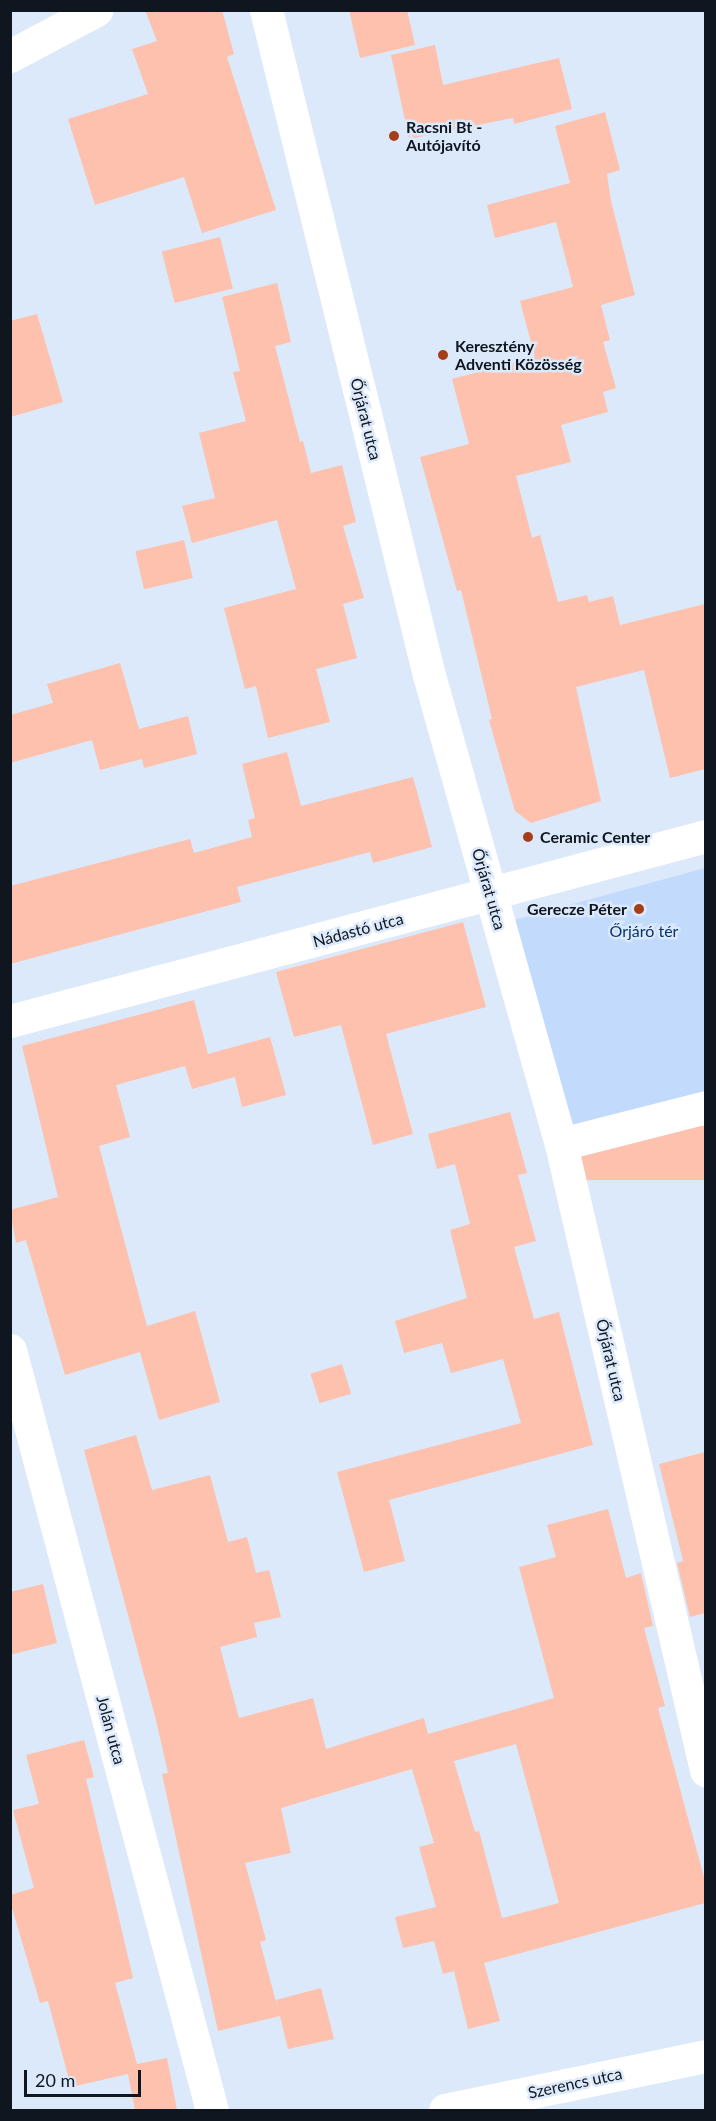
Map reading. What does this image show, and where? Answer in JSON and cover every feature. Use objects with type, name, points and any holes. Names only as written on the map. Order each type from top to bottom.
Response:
[{"type":"street","points":[[10,56],[96,10]]},
{"type":"street","name":"Őrjárat utca","points":[[266,10],[429,675],[561,1144],[705,1770]]},
{"type":"street","name":"Nádastó utca","points":[[10,1021],[491,895],[705,836]]},
{"type":"street","points":[[561,1144],[705,1107]]},
{"type":"street","name":"Jolán utca","points":[[10,1350],[212,2110]]},
{"type":"street","name":"Szerencs utca","points":[[445,2110],[705,2056]]},
{"type":"green space","name":"Őrjáró tér","points":[[705,868],[705,1094],[570,1129],[514,920]]},
{"type":"building","points":[[145,10],[222,10],[234,54],[227,57],[276,210],[202,233],[184,177],[95,205],[68,119],[148,94],[132,49],[157,41]]},
{"type":"building","points":[[349,10],[407,10],[415,45],[360,58]]},
{"type":"building","points":[[435,45],[443,85],[559,58],[572,109],[514,124],[513,118],[409,139],[391,55]]},
{"type":"building","points":[[605,112],[620,170],[607,174],[611,201],[635,295],[601,305],[610,340],[603,342],[616,388],[603,392],[608,412],[561,425],[571,462],[516,476],[532,538],[540,535],[558,602],[587,595],[589,602],[613,596],[620,625],[705,604],[705,769],[670,778],[644,670],[576,687],[601,801],[531,823],[515,811],[489,720],[492,719],[461,590],[457,591],[420,457],[469,444],[452,379],[535,357],[520,301],[573,287],[556,222],[495,238],[487,205],[570,183],[555,126]]},
{"type":"building","points":[[220,237],[233,288],[175,303],[162,252]]},
{"type":"building","points":[[277,283],[291,342],[275,346],[300,442],[303,441],[311,473],[342,465],[356,522],[343,526],[364,598],[343,604],[357,658],[316,669],[330,722],[268,738],[256,686],[245,689],[224,608],[296,589],[277,520],[192,543],[182,506],[215,498],[199,433],[246,421],[233,372],[240,371],[222,297]]},
{"type":"building","points":[[37,314],[63,402],[10,417],[10,321]]},
{"type":"building","points":[[184,540],[193,578],[144,589],[135,551]]},
{"type":"building","points":[[120,663],[139,729],[188,716],[197,754],[144,768],[142,759],[100,770],[92,740],[10,763],[10,715],[53,703],[47,684]]},
{"type":"building","points":[[287,752],[301,806],[413,777],[432,847],[373,863],[370,852],[237,887],[241,902],[10,964],[10,886],[190,839],[194,853],[252,837],[248,820],[255,818],[242,764]]},
{"type":"building","points":[[463,922],[486,1007],[386,1034],[413,1134],[373,1145],[341,1025],[294,1037],[276,972]]},
{"type":"building","points":[[194,1000],[208,1054],[270,1037],[286,1095],[242,1107],[235,1077],[192,1089],[185,1066],[116,1085],[130,1137],[99,1146],[147,1326],[195,1311],[220,1402],[159,1420],[140,1352],[65,1375],[26,1240],[16,1243],[10,1210],[58,1197],[22,1046]]},
{"type":"building","points":[[510,1112],[527,1173],[518,1175],[536,1241],[514,1247],[534,1319],[559,1312],[593,1445],[389,1500],[405,1561],[364,1572],[337,1472],[521,1423],[503,1359],[451,1373],[442,1343],[404,1353],[395,1321],[467,1298],[450,1230],[470,1224],[455,1164],[437,1169],[428,1134]]},
{"type":"building","points":[[579,1126],[705,1126],[705,1180],[579,1180]]},
{"type":"building","points":[[342,1364],[351,1394],[320,1403],[310,1374]]},
{"type":"building","points":[[136,1435],[152,1490],[210,1475],[228,1542],[247,1537],[256,1573],[269,1570],[281,1617],[254,1623],[257,1637],[220,1647],[239,1718],[313,1698],[326,1749],[424,1718],[428,1734],[554,1698],[519,1567],[556,1557],[547,1525],[608,1509],[626,1578],[641,1573],[653,1626],[644,1628],[665,1706],[658,1708],[705,1881],[705,1903],[484,1963],[500,2021],[468,2029],[454,1971],[443,1974],[434,1941],[403,1948],[395,1917],[436,1907],[419,1847],[434,1843],[412,1769],[281,1808],[291,1853],[245,1863],[266,1940],[260,1942],[279,2013],[276,2000],[321,1988],[334,2039],[288,2049],[280,2016],[218,2031],[162,1774],[168,1773],[156,1720],[84,1450]],"holes":[[[516,1744],[559,1903],[502,1918],[479,1831],[475,1832],[454,1761]]]},
{"type":"building","points":[[705,1452],[705,1613],[690,1617],[677,1563],[683,1561],[659,1464]]},
{"type":"building","points":[[43,1584],[57,1643],[10,1655],[10,1592]]},
{"type":"building","points":[[84,1740],[94,1777],[86,1779],[133,1978],[115,1983],[137,2064],[167,2058],[177,2110],[135,2110],[128,2074],[71,2087],[48,2001],[40,2003],[10,1901],[10,1895],[34,1888],[13,1810],[39,1804],[26,1755]]},
{"type":"place","name":"Racsni Bt - Autójavító","points":[[394,136]]},
{"type":"place","name":"Keresztény Adventi Közösség","points":[[443,355]]},
{"type":"place","name":"Ceramic Center","points":[[528,837]]},
{"type":"place","name":"Gerecze Péter","points":[[639,909]]}]
